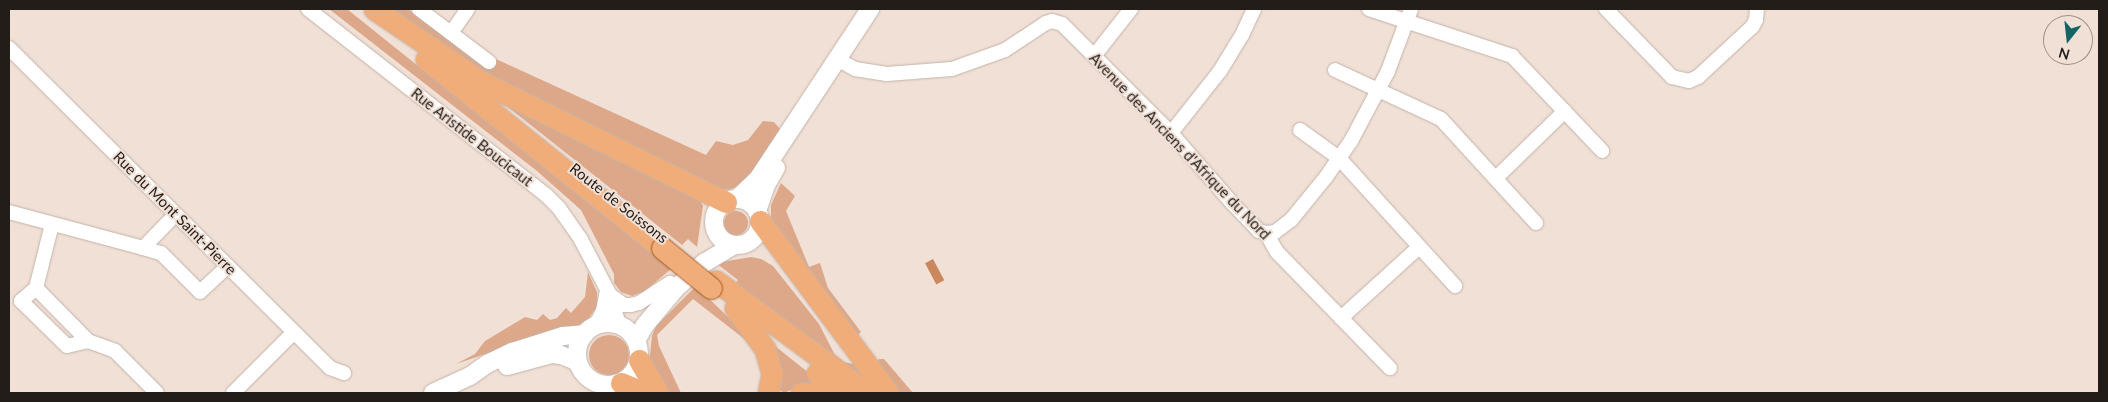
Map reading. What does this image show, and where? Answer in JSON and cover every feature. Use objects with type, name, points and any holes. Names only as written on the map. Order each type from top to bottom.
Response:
[{"type":"main road","name":"Route de Soissons","points":[[363,9],[665,245]]},
{"type":"main road","name":"Route de Soissons","points":[[374,9],[714,285],[868,393]]},
{"type":"main road","points":[[374,9],[482,82],[731,201]]},
{"type":"main road","points":[[758,216],[888,393]]},
{"type":"main road","name":"Route de Soissons","points":[[714,285],[735,308],[842,393]]},
{"type":"main road","points":[[735,308],[765,349],[772,373],[768,393]]},
{"type":"main road","points":[[638,350],[658,393]]},
{"type":"main road","points":[[621,383],[644,393]]},
{"type":"main road","points":[[801,393],[817,393]]},
{"type":"street","name":"Rue Aristide Boucicaut","points":[[308,9],[546,195],[571,223],[608,292],[620,326]]},
{"type":"street","points":[[419,9],[489,62]]},
{"type":"street","points":[[451,33],[468,9]]},
{"type":"street","points":[[620,326],[636,318],[704,250],[714,227],[716,212],[758,179],[870,9]]},
{"type":"street","points":[[1094,56],[1132,9]]},
{"type":"street","points":[[1172,133],[1220,72],[1242,35],[1254,9]]},
{"type":"street","points":[[1369,9],[1410,15],[1512,56],[1602,151]]},
{"type":"street","points":[[1606,9],[1672,77],[1689,81],[1698,77],[1752,27],[1756,20],[1757,9]]},
{"type":"street","points":[[1266,233],[1275,232],[1290,220],[1321,184],[1339,158],[1362,122],[1379,90],[1410,15]]},
{"type":"street","name":"Avenue des Anciens d'Afrique du Nord","points":[[837,59],[856,69],[887,74],[952,69],[1005,50],[1040,25],[1052,21],[1057,22],[1067,28],[1172,133],[1232,203],[1254,226],[1266,233],[1277,252],[1390,368]]},
{"type":"street","name":"Rue du Mont Saint-Pierre","points":[[9,48],[330,368],[344,373]]},
{"type":"street","points":[[714,227],[721,240],[734,245],[742,245],[755,236],[766,185],[837,59]]},
{"type":"street","points":[[1335,70],[1440,120],[1536,222]]},
{"type":"street","points":[[1496,178],[1565,112]]},
{"type":"street","points":[[1300,130],[1339,158],[1455,286]]},
{"type":"street","points":[[731,201],[752,205],[758,216]]},
{"type":"street","points":[[9,212],[161,253],[200,292],[228,266]]},
{"type":"street","points":[[142,248],[176,214]]},
{"type":"street","points":[[52,224],[36,288],[21,301],[67,346],[88,341]]},
{"type":"street","points":[[670,283],[639,303],[631,305],[624,305],[608,292],[603,311],[578,348],[578,362],[581,370],[594,382],[611,386],[621,383],[631,376],[645,325],[676,288],[704,263],[734,245]]},
{"type":"street","points":[[1341,318],[1419,247]]},
{"type":"street","points":[[36,288],[88,341],[115,350],[157,393]]},
{"type":"street","points":[[470,376],[486,364],[512,352],[562,336],[590,330],[603,324],[620,326],[630,332],[638,350]]},
{"type":"street","points":[[233,393],[294,332]]},
{"type":"street","points":[[433,393],[470,376],[552,354],[561,355],[578,362]]},
{"type":"shaded area","points":[[329,9],[347,9],[671,269],[645,291],[632,296],[621,292],[614,283],[614,274],[581,210],[537,171]]},
{"type":"shaded area","points":[[392,9],[408,9],[483,66],[496,59],[706,155],[716,141],[733,145],[748,140],[763,121],[774,122],[780,129],[753,174],[741,185],[728,190],[712,187],[484,73]]},
{"type":"shaded area","points":[[479,84],[698,197],[703,206],[697,247],[688,239],[682,245]]},
{"type":"shaded area","points":[[781,183],[795,196],[786,211],[809,267],[820,263],[828,288],[861,332],[857,336],[771,219],[771,205]]},
{"type":"shaded area","points":[[736,211],[744,215],[748,223],[744,231],[736,235],[728,231],[724,223],[728,215]]},
{"type":"shaded area","points":[[751,257],[761,259],[773,266],[819,324],[835,355],[844,362],[862,366],[878,390],[736,283],[738,280],[716,263]]},
{"type":"shaded area","points":[[933,259],[944,280],[936,284],[925,263]]},
{"type":"shaded area","points":[[588,272],[597,292],[597,307],[588,319],[573,329],[547,333],[456,364],[475,354],[485,341],[525,317],[537,320],[543,314],[550,320],[557,318],[566,308],[571,313],[585,297]]},
{"type":"shaded area","points":[[696,286],[759,347],[764,382],[756,348],[693,299],[657,335],[659,346],[681,393],[668,393],[649,365],[652,336],[656,326]]},
{"type":"shaded area","points":[[609,335],[623,341],[629,355],[623,369],[609,375],[595,369],[589,355],[595,341]]},
{"type":"shaded area","points":[[770,342],[824,385],[798,387],[784,393],[775,386]]},
{"type":"shaded area","points":[[879,359],[884,359],[913,393],[899,393],[876,365]]}]
